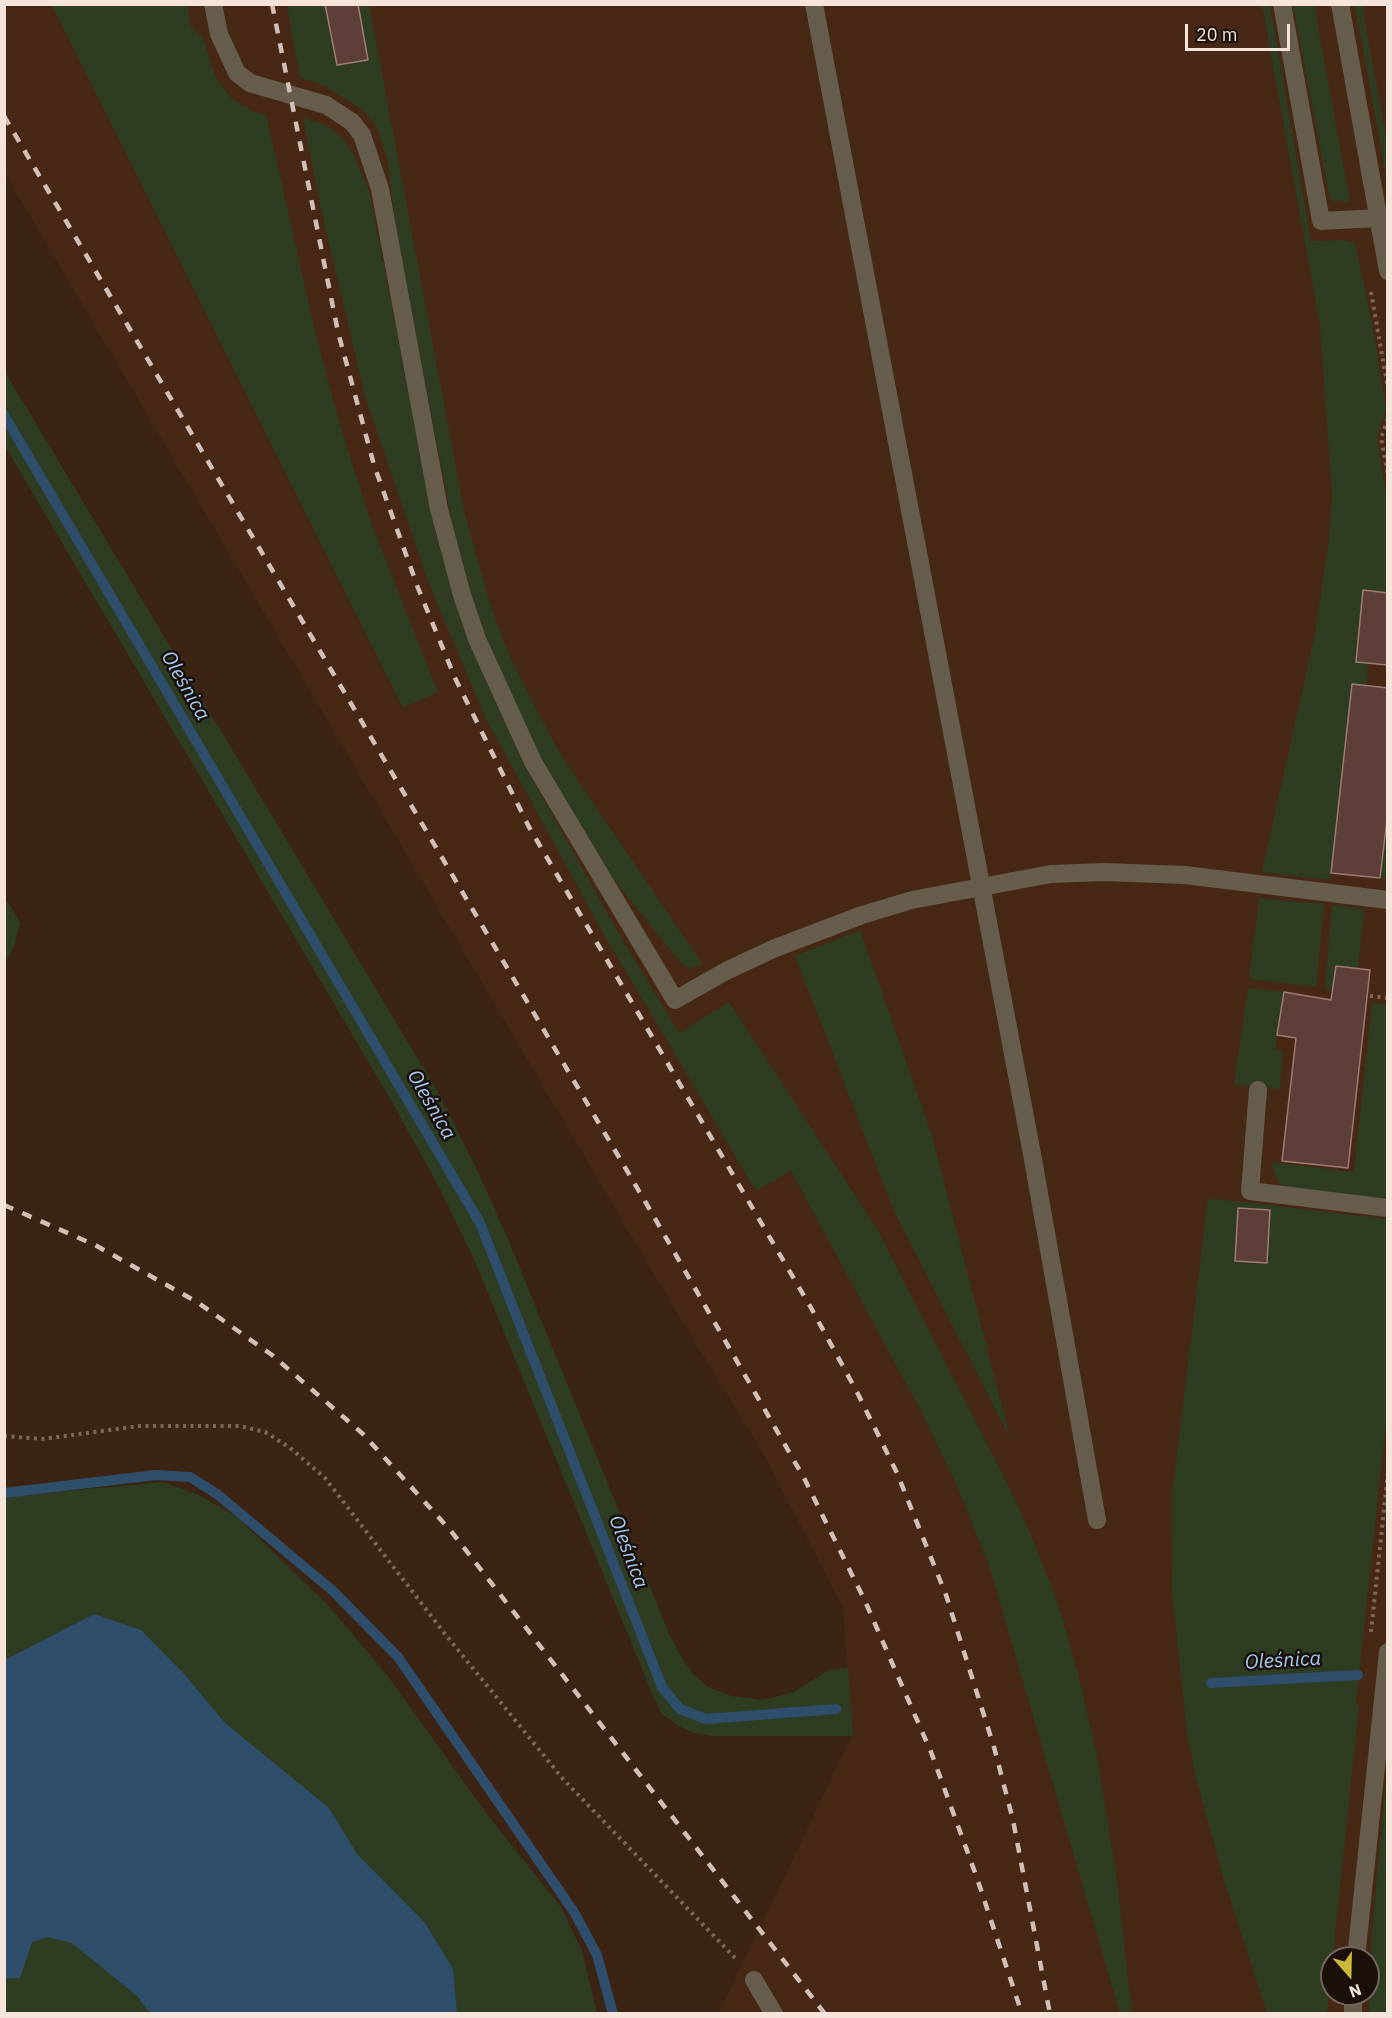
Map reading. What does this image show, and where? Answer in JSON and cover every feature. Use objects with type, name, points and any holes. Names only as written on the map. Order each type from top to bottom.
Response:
[{"type":"lane","points":[[213,4],[219,34],[237,73],[250,83],[326,105],[352,122],[362,135],[380,189],[440,508],[462,595],[477,639],[533,762],[675,1000],[726,971],[773,949],[862,915],[912,900],[1051,874],[1104,872],[1185,875],[1388,900]]},
{"type":"lane","points":[[814,4],[1032,1154],[1097,1520]]},
{"type":"lane","points":[[1282,4],[1322,221],[1378,218]]},
{"type":"lane","points":[[1340,4],[1388,271]]},
{"type":"lane","points":[[1258,1090],[1250,1191],[1388,1208]]},
{"type":"lane","points":[[1357,1946],[1388,1652]]},
{"type":"lane","points":[[754,1980],[774,2013]]},
{"type":"path","points":[[1388,419],[1381,438],[1388,475]]},
{"type":"path","points":[[1370,996],[1388,998]]},
{"type":"path","points":[[4,1436],[43,1439],[139,1426],[240,1426],[265,1432],[289,1447],[325,1478],[445,1634],[563,1779],[754,1980]]},
{"type":"shaded area","points":[[4,5],[1387,5],[1387,2013],[719,2013],[852,1736],[843,1608],[766,1458],[661,1286],[5,173]]},
{"type":"green space","points":[[52,5],[188,5],[190,25],[203,38],[216,78],[231,98],[252,111],[266,115],[314,327],[339,422],[371,523],[438,692],[403,708]]},
{"type":"green space","points":[[287,5],[369,5],[464,511],[489,601],[506,648],[564,760],[703,965],[689,968],[682,964],[614,880],[544,764],[506,689],[475,607],[454,531],[399,248],[387,157],[377,127],[363,110],[321,84],[300,78]]},
{"type":"green space","points":[[1262,5],[1270,5],[1311,241],[1346,240],[1355,243],[1373,328],[1386,410],[1377,438],[1387,500],[1387,593],[1363,590],[1356,662],[1368,663],[1366,686],[1352,684],[1330,880],[1262,872],[1315,634],[1329,539],[1332,494],[1320,325]]},
{"type":"green space","points":[[1293,5],[1314,5],[1350,202],[1332,201],[1329,194]]},
{"type":"green space","points":[[1355,5],[1362,5],[1387,142],[1387,181]]},
{"type":"green space","points":[[303,118],[327,126],[343,139],[353,153],[369,190],[436,535],[464,630],[522,761],[622,939],[679,1033],[729,1002],[877,1229],[1008,1485],[1033,1540],[1058,1604],[1077,1670],[1096,1751],[1116,1873],[1132,2013],[1120,2013],[989,1565],[959,1490],[922,1413],[791,1171],[756,1191],[602,931],[485,717],[428,581],[365,396],[321,208]]},
{"type":"green space","points":[[5,372],[439,1094],[508,1239],[670,1636],[683,1660],[693,1674],[708,1687],[731,1696],[763,1700],[794,1692],[829,1670],[848,1668],[853,1736],[714,1736],[694,1733],[677,1725],[662,1714],[474,1259],[440,1189],[395,1107],[5,446]]},
{"type":"green space","points":[[1387,811],[1387,886],[1385,886],[1386,879],[1380,878]]},
{"type":"green space","points":[[1259,898],[1324,904],[1316,987],[1249,979]]},
{"type":"green space","points":[[5,901],[10,905],[20,923],[15,943],[5,963]]},
{"type":"green space","points":[[1332,905],[1364,909],[1358,968],[1336,966],[1332,989],[1325,989]]},
{"type":"green space","points":[[860,930],[932,1136],[1010,1438],[894,1211],[795,956]]},
{"type":"green space","points":[[1248,988],[1284,992],[1275,1050],[1283,1051],[1280,1089],[1234,1085]]},
{"type":"green space","points":[[1372,1003],[1387,1004],[1387,1199],[1293,1190],[1284,1187],[1277,1180],[1271,1162],[1354,1172]]},
{"type":"green space","points":[[1208,1198],[1387,1219],[1387,1412],[1356,1703],[1359,1704],[1334,1946],[1320,1946],[1320,2006],[1328,2006],[1327,2013],[1267,2013],[1224,1880],[1196,1777],[1187,1732],[1172,1592],[1173,1488]]},
{"type":"green space","points":[[163,1482],[199,1495],[238,1518],[327,1604],[387,1675],[486,1813],[561,1907],[582,1951],[597,2013],[5,2014],[5,1497]]},
{"type":"green space","points":[[1387,1768],[1387,2013],[1369,2013],[1369,2006],[1380,2006],[1380,1946],[1371,1946]]},
{"type":"water","points":[[94,1614],[141,1630],[185,1675],[225,1723],[329,1808],[357,1854],[425,1923],[453,1969],[457,2013],[150,2013],[137,1996],[72,1943],[47,1937],[32,1942],[20,1978],[5,1979],[5,1660]]},
{"type":"building","points":[[325,4],[358,4],[368,60],[337,65]]},
{"type":"building","points":[[1363,590],[1388,593],[1388,665],[1356,662]]},
{"type":"building","points":[[1352,684],[1388,688],[1388,811],[1380,878],[1331,873]]},
{"type":"building","points":[[1336,966],[1370,970],[1348,1168],[1282,1161],[1296,1038],[1277,1035],[1284,992],[1331,1000]]},
{"type":"building","points":[[1238,1208],[1270,1210],[1267,1263],[1235,1261]]},
{"type":"waterway","name":"Oleśnica","points":[[4,415],[480,1223],[662,1687],[680,1709],[706,1719],[836,1709]]},
{"type":"waterway","points":[[4,1493],[156,1475],[190,1477],[217,1494],[333,1591],[398,1657],[574,1912],[597,1955],[613,2014]]},
{"type":"waterway","name":"Oleśnica","points":[[1211,1683],[1358,1675]]},
{"type":"railway","points":[[272,4],[338,332],[374,465],[418,588],[455,678],[529,827],[810,1306],[857,1392],[897,1473],[946,1595],[994,1747],[1013,1820],[1050,2014]]},
{"type":"railway","points":[[4,116],[646,1203],[804,1478],[865,1601],[931,1752],[977,1878],[1022,2014]]},
{"type":"railway","points":[[4,1205],[95,1245],[197,1302],[272,1355],[363,1434],[451,1531],[825,2014]]}]
